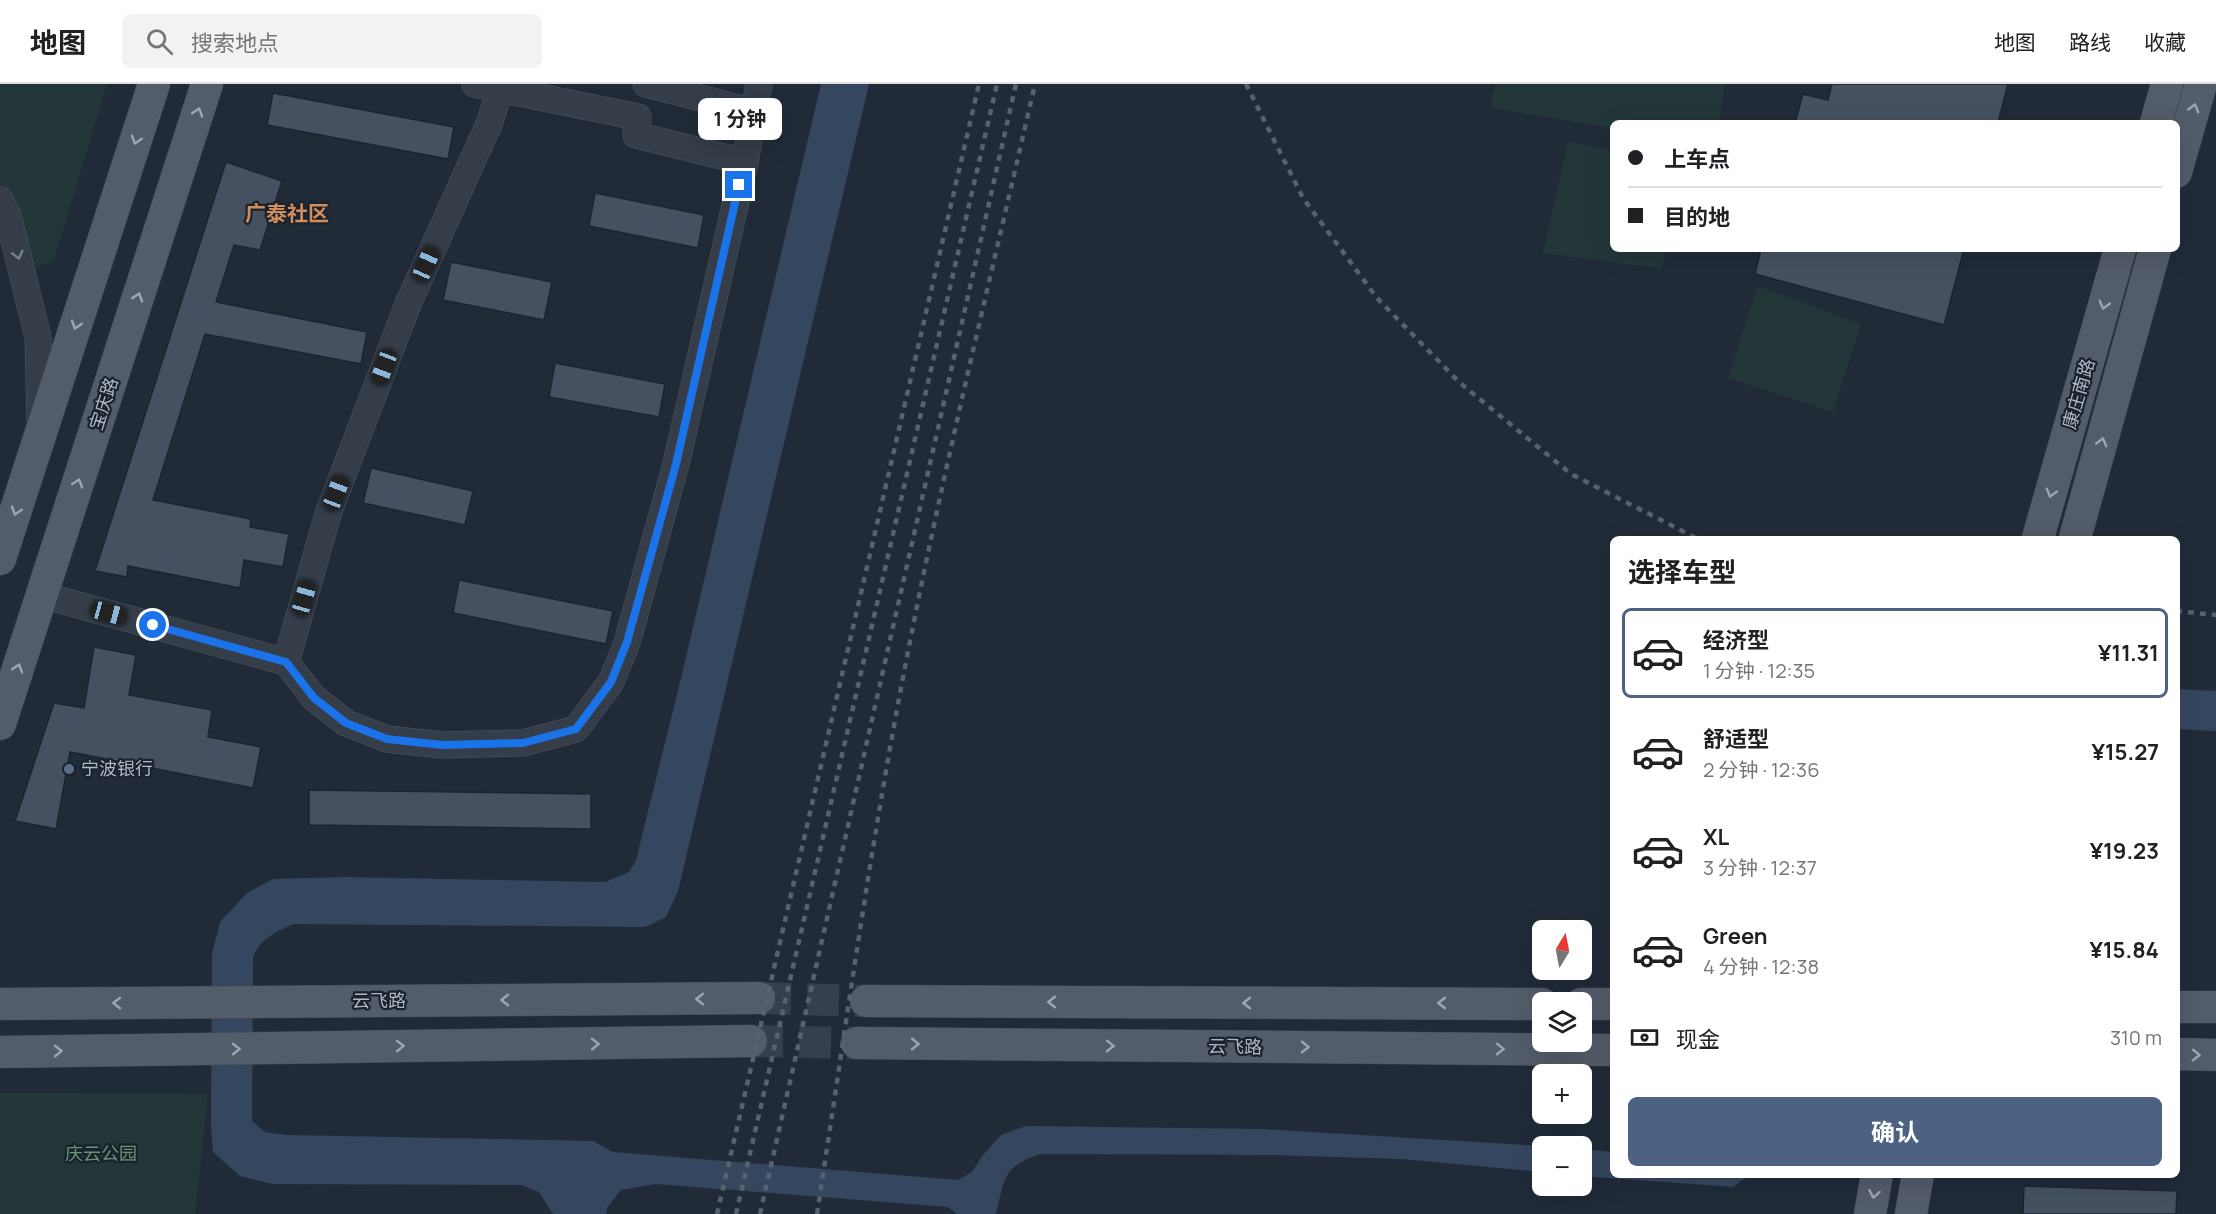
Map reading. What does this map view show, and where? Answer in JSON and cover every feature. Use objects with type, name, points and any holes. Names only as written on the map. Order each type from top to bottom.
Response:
[{"type":"main road","points":[[0,559],[154,84]]},
{"type":"main road","name":"宝庆路","points":[[0,724],[207,84]]},
{"type":"main road","points":[[2157,120],[2167,84]]},
{"type":"main road","points":[[2180,158],[2201,84]]},
{"type":"main road","name":"康庄南路","points":[[2039,536],[2119,252]]},
{"type":"main road","name":"康庄南路","points":[[2076,536],[2154,252]]},
{"type":"main road","name":"云飞路","points":[[0,1004],[759,998]]},
{"type":"main road","points":[[867,1001],[1532,1004]]},
{"type":"main road","points":[[1592,1004],[1610,1004]]},
{"type":"main road","points":[[2180,1007],[2216,1007]]},
{"type":"main road","points":[[0,1052],[751,1041]]},
{"type":"main road","name":"云飞路","points":[[857,1043],[1610,1050]]},
{"type":"main road","points":[[2180,1054],[2216,1055]]},
{"type":"main road","points":[[1870,1214],[1876,1178]]},
{"type":"main road","points":[[1911,1214],[1917,1178]]},
{"type":"street","points":[[476,84],[502,87],[638,117],[636,135],[745,162]]},
{"type":"street","points":[[646,84],[754,112]]},
{"type":"street","points":[[42,594],[286,662],[314,698],[346,723],[387,739],[442,745],[523,743],[576,729],[611,682],[627,642],[676,464],[745,162],[759,84]]},
{"type":"street","points":[[286,662],[328,514],[408,304],[489,124],[502,87]]},
{"type":"street","points":[[0,200],[9,216],[39,336],[41,433]]},
{"type":"green space","points":[[0,84],[107,84],[54,260],[37,267],[24,257],[16,209],[0,184]]},
{"type":"green space","points":[[1495,84],[1725,84],[1719,120],[1610,120],[1610,128],[1491,108]]},
{"type":"green space","points":[[1568,142],[1610,150],[1610,252],[1665,252],[1662,269],[1543,253]]},
{"type":"green space","points":[[1758,286],[1861,324],[1833,412],[1728,378]]},
{"type":"green space","name":"庆云公园","points":[[0,1093],[208,1094],[195,1214],[0,1214]]},
{"type":"water","points":[[821,84],[869,84],[678,891],[666,917],[645,927],[293,924],[280,930],[259,946],[253,958],[252,1121],[265,1132],[287,1135],[593,1141],[613,1152],[958,1180],[972,1172],[983,1155],[1001,1135],[1026,1126],[1262,1129],[1532,1145],[1532,1171],[1402,1159],[1273,1155],[1040,1154],[1018,1164],[1007,1175],[996,1214],[957,1214],[948,1207],[656,1184],[621,1190],[607,1208],[606,1214],[553,1214],[539,1192],[521,1185],[273,1184],[240,1176],[213,1152],[211,1127],[212,954],[220,922],[247,893],[273,879],[346,877],[605,882],[629,872],[636,860]]},
{"type":"water","points":[[2180,689],[2216,691],[2216,731],[2180,729]]},
{"type":"water","points":[[1592,1150],[1610,1152],[1610,1178],[1746,1178],[1733,1187],[1592,1177]]},
{"type":"building","points":[[1832,84],[2008,84],[1999,120],[1796,120],[1803,94],[1828,100]]},
{"type":"building","points":[[273,93],[454,127],[448,159],[267,125]]},
{"type":"building","points":[[226,162],[282,181],[260,250],[234,245],[216,302],[367,332],[361,364],[205,334],[153,500],[251,519],[250,527],[289,534],[283,567],[244,560],[240,588],[128,566],[127,577],[95,571]]},
{"type":"building","points":[[595,193],[704,215],[698,248],[589,226]]},
{"type":"building","points":[[1760,252],[1963,252],[1944,325],[1755,274]]},
{"type":"building","points":[[451,262],[552,282],[544,320],[443,300]]},
{"type":"building","points":[[555,363],[665,384],[659,417],[549,397]]},
{"type":"building","points":[[371,468],[473,491],[465,525],[363,503]]},
{"type":"building","points":[[459,580],[613,611],[606,644],[453,613]]},
{"type":"building","points":[[94,647],[136,655],[129,695],[212,710],[208,737],[261,747],[253,788],[70,752],[56,829],[15,821],[54,703],[84,708]]},
{"type":"building","points":[[309,790],[591,794],[591,829],[309,825]]},
{"type":"building","points":[[2024,1186],[2177,1191],[2176,1214],[2023,1214]]},
{"type":"tunnel","points":[[759,998],[866,1001]]},
{"type":"tunnel","points":[[751,1041],[857,1043]]},
{"type":"railway","points":[[717,1214],[979,84]]},
{"type":"railway","points":[[736,1214],[997,84]]},
{"type":"railway","points":[[760,1214],[1016,84]]},
{"type":"railway","points":[[817,1214],[867,885],[901,688],[948,461],[1035,84]]},
{"type":"railway","points":[[1246,84],[1303,198],[1377,298],[1459,382],[1571,474],[1692,536]]},
{"type":"railway","points":[[2180,611],[2216,615]]},
{"type":"place","name":"宁波银行","points":[[69,769]]},
{"type":"district","name":"广泰社区","points":[[287,214]]},
{"type":"route","points":[[153,625],[286,662],[314,698],[346,723],[387,739],[442,745],[523,743],[576,729],[611,682],[627,642],[676,464],[739,185]]}]
